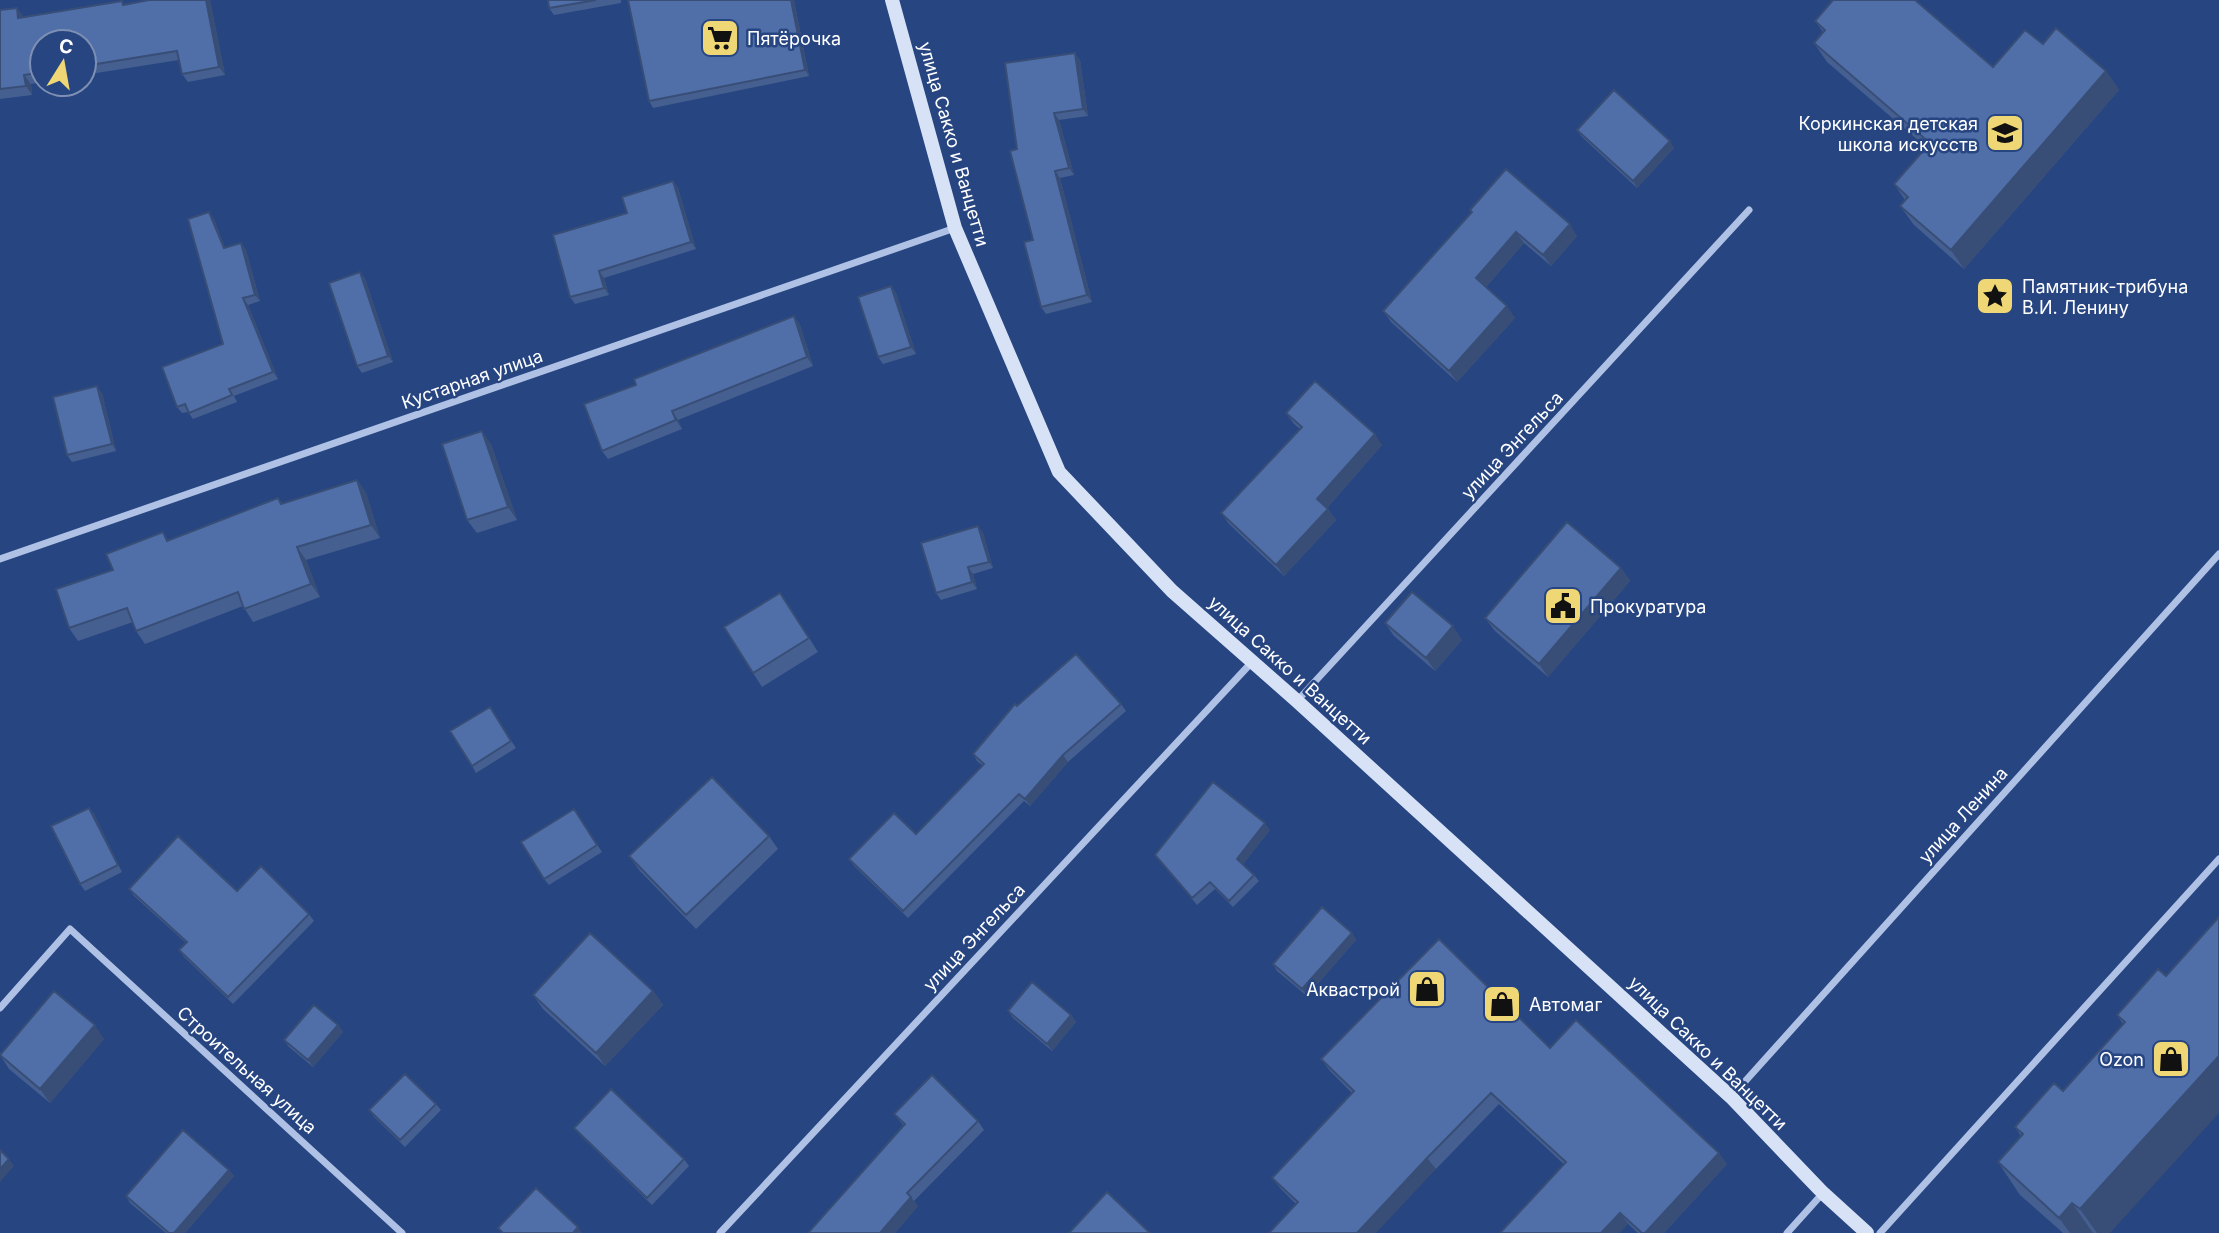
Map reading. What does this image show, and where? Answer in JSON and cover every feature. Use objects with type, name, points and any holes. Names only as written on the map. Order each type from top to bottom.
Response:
[{"type":"street","name":"улица Сакко и Ванцетти","points":[[892,0],[955,228],[1059,472],[1172,591],[1297,701],[1731,1097],[1823,1194],[1867,1233]]},
{"type":"street","name":"улица Энгельса","points":[[1297,701],[1749,210]]},
{"type":"street","name":"Кустарная улица","points":[[0,559],[955,228]]},
{"type":"street","name":"улица Ленина","points":[[1731,1097],[2219,554]]},
{"type":"street","name":"улица Энгельса","points":[[720,1233],[1252,662]]},
{"type":"street","points":[[1880,1233],[2219,859]]},
{"type":"street","name":"Строительная улица","points":[[0,1008],[70,929],[402,1233]]},
{"type":"street","points":[[1787,1233],[1823,1194]]},
{"type":"building","points":[[149,0],[206,0],[219,67],[182,74],[177,51],[98,64],[98,28],[28,28],[28,74],[24,75],[26,86],[0,89],[0,10],[17,8],[18,18],[122,1],[123,5]]},
{"type":"building","points":[[548,0],[596,0],[549,8]]},
{"type":"building","name":"Пятёрочка","points":[[628,0],[791,0],[805,70],[649,101]]},
{"type":"building","name":"Коркинская детская школа искусств","points":[[1833,0],[1915,0],[1993,67],[2025,30],[2043,44],[2056,28],[2106,71],[1951,250],[1900,206],[1908,197],[1894,184],[1930,143],[1814,43],[1825,30],[1815,21]]},
{"type":"building","points":[[1075,53],[1083,109],[1054,113],[1069,168],[1055,171],[1087,295],[1041,307],[1024,242],[1033,240],[1010,151],[1017,149],[1005,63]]},
{"type":"building","points":[[1614,90],[1670,141],[1633,181],[1577,130]]},
{"type":"building","points":[[1506,169],[1570,224],[1543,255],[1516,232],[1476,278],[1507,306],[1449,371],[1383,311],[1472,212],[1470,210]]},
{"type":"building","points":[[673,181],[691,242],[599,271],[604,288],[570,297],[553,235],[627,213],[622,197]]},
{"type":"building","points":[[209,212],[224,248],[241,243],[255,295],[243,298],[273,372],[229,389],[232,395],[189,413],[185,404],[177,407],[162,367],[223,344],[188,219]]},
{"type":"building","points":[[360,272],[388,356],[357,366],[329,283]]},
{"type":"building","points":[[891,286],[911,347],[878,357],[858,297]]},
{"type":"building","points":[[794,316],[807,357],[672,411],[676,420],[602,451],[584,404],[636,385],[634,379]]},
{"type":"building","points":[[1315,381],[1375,434],[1317,499],[1328,509],[1276,565],[1221,513],[1302,427],[1286,413]]},
{"type":"building","points":[[97,386],[112,444],[67,455],[53,397]]},
{"type":"building","points":[[482,431],[508,507],[467,520],[442,444]]},
{"type":"building","points":[[357,480],[371,525],[297,547],[311,584],[244,609],[238,592],[136,631],[127,608],[69,628],[56,589],[113,570],[106,554],[163,532],[167,541],[278,498],[281,504]]},
{"type":"building","name":"Прокуратура","points":[[1567,522],[1621,568],[1539,664],[1485,618]]},
{"type":"building","points":[[978,526],[989,562],[968,567],[972,582],[936,593],[921,543]]},
{"type":"building","points":[[1412,592],[1453,626],[1426,658],[1385,623]]},
{"type":"building","points":[[780,593],[809,638],[753,673],[724,627]]},
{"type":"building","points":[[1076,654],[1121,704],[1063,755],[1025,799],[1019,794],[903,911],[849,859],[894,813],[916,834],[984,764],[973,754],[1015,704],[1017,706]]},
{"type":"building","points":[[490,707],[511,741],[472,766],[450,731]]},
{"type":"building","points":[[712,777],[769,836],[686,915],[629,856]]},
{"type":"building","points":[[1213,782],[1265,823],[1237,859],[1254,875],[1229,901],[1210,882],[1192,898],[1155,855]]},
{"type":"building","points":[[89,808],[118,865],[80,884],[51,826]]},
{"type":"building","points":[[574,809],[597,845],[544,879],[521,842]]},
{"type":"building","points":[[178,836],[237,891],[261,866],[309,914],[228,997],[179,950],[187,942],[129,889]]},
{"type":"building","points":[[1322,907],[1352,933],[1302,989],[1273,964]]},
{"type":"building","points":[[2219,917],[2219,1056],[2080,1209],[2072,1203],[2059,1218],[1998,1162],[2023,1134],[2015,1127],[2054,1083],[2063,1091],[2125,1022],[2117,1015],[2158,969],[2166,976]]},
{"type":"building","points":[[590,933],[653,991],[596,1053],[533,995]]},
{"type":"building","points":[[1439,939],[1550,1048],[1576,1020],[1719,1153],[1645,1233],[1620,1213],[1601,1233],[1500,1233],[1566,1162],[1491,1093],[1357,1233],[1269,1233],[1298,1202],[1272,1178],[1354,1091],[1321,1059]]},
{"type":"building","points":[[1032,982],[1071,1015],[1047,1044],[1008,1011]]},
{"type":"building","points":[[54,991],[95,1025],[40,1089],[0,1055]]},
{"type":"building","points":[[314,1005],[338,1025],[308,1060],[284,1040]]},
{"type":"building","points":[[405,1074],[436,1104],[400,1140],[369,1110]]},
{"type":"building","points":[[932,1075],[978,1121],[907,1193],[911,1197],[880,1233],[808,1233],[905,1124],[894,1114]]},
{"type":"building","points":[[611,1089],[684,1159],[647,1198],[574,1128]]},
{"type":"building","points":[[183,1130],[229,1170],[174,1233],[169,1233],[126,1196]]},
{"type":"building","points":[[0,1150],[9,1159],[0,1169]]},
{"type":"building","points":[[536,1188],[578,1227],[573,1233],[503,1233],[498,1228]]},
{"type":"building","points":[[1107,1192],[1150,1233],[1069,1233]]},
{"type":"place","name":"Пятёрочка","points":[[720,38]]},
{"type":"place","name":"Коркинская детская школа искусств","points":[[2005,133]]},
{"type":"place","name":"Памятник-трибуна В.И. Ленину","points":[[1995,296]]},
{"type":"place","name":"Прокуратура","points":[[1563,606]]},
{"type":"place","name":"Аквастрой","points":[[1427,989]]},
{"type":"place","name":"Автомаг","points":[[1502,1004]]},
{"type":"place","name":"Ozon","points":[[2171,1059]]}]
